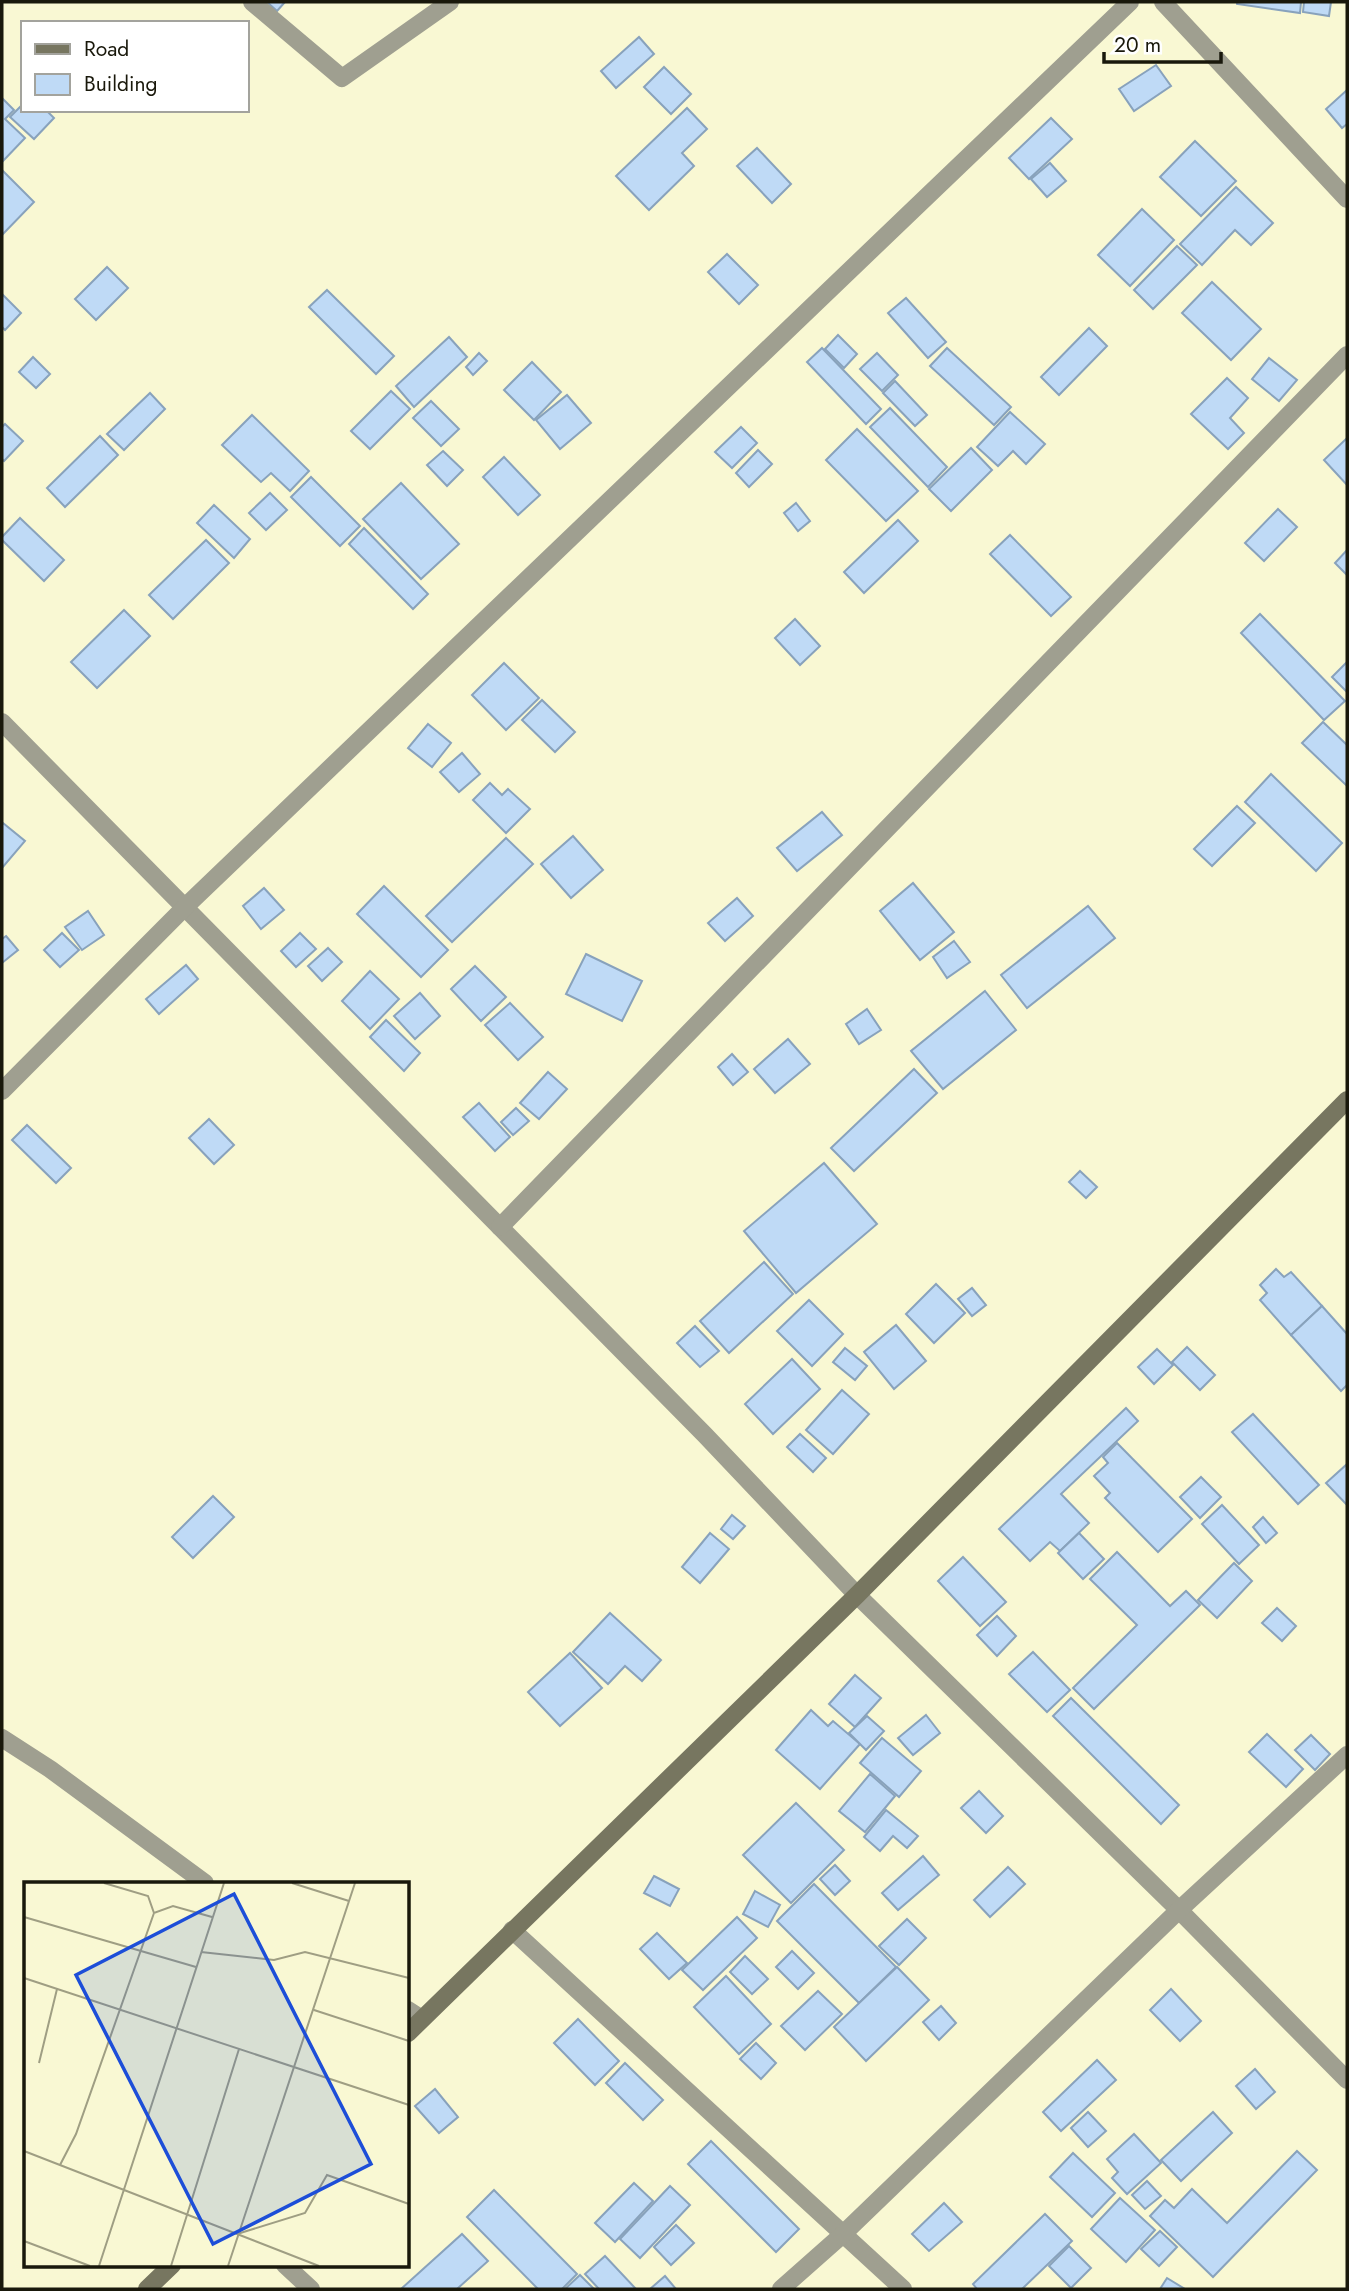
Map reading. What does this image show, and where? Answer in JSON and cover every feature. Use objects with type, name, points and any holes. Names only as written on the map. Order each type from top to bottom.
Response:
[{"type":"street","points":[[252,2],[342,78],[450,2]]},
{"type":"street","points":[[2,1091],[185,907],[1130,2]]},
{"type":"street","points":[[1163,2],[1347,199]]},
{"type":"street","points":[[500,1227],[1347,355]]},
{"type":"street","points":[[2,722],[705,1435],[857,1595],[1179,1910],[1347,2080]]},
{"type":"street","points":[[415,2015],[512,1930],[857,1595],[1347,1100]]},
{"type":"street","points":[[2,1738],[50,1769],[204,1882]]},
{"type":"street","points":[[781,2289],[842,2235],[1179,1910],[1347,1755]]},
{"type":"street","points":[[512,1930],[903,2289]]},
{"type":"street","points":[[148,2289],[171,2266]]},
{"type":"street","points":[[286,2266],[312,2289]]},
{"type":"building","points":[[267,2],[285,2],[277,11]]},
{"type":"building","points":[[1237,2],[1301,2],[1300,13]]},
{"type":"building","points":[[1304,2],[1331,2],[1329,16],[1303,12]]},
{"type":"building","points":[[639,37],[654,54],[616,88],[601,71]]},
{"type":"building","points":[[1156,65],[1171,86],[1134,111],[1119,89]]},
{"type":"building","points":[[664,67],[691,94],[671,114],[644,87]]},
{"type":"building","points":[[1347,90],[1347,124],[1342,128],[1326,109]]},
{"type":"building","points":[[2,98],[14,110],[5,119],[25,138],[3,161]]},
{"type":"building","points":[[21,106],[21,112],[48,112],[54,118],[34,139],[10,117]]},
{"type":"building","points":[[687,108],[707,129],[682,153],[694,166],[649,210],[616,176]]},
{"type":"building","points":[[1051,118],[1072,139],[1029,179],[1009,158]]},
{"type":"building","points":[[1195,141],[1236,181],[1201,216],[1160,177]]},
{"type":"building","points":[[757,148],[791,184],[772,203],[737,166]]},
{"type":"building","points":[[1050,163],[1066,181],[1047,197],[1031,179]]},
{"type":"building","points":[[2,170],[34,202],[2,235]]},
{"type":"building","points":[[1236,187],[1273,223],[1251,245],[1235,230],[1202,265],[1180,244]]},
{"type":"building","points":[[1142,209],[1174,240],[1130,286],[1098,255]]},
{"type":"building","points":[[1177,246],[1197,265],[1153,309],[1134,290]]},
{"type":"building","points":[[727,254],[758,285],[739,304],[708,272]]},
{"type":"building","points":[[107,267],[128,288],[96,320],[75,299]]},
{"type":"building","points":[[1212,282],[1261,329],[1231,360],[1182,313]]},
{"type":"building","points":[[327,290],[394,356],[376,374],[309,307]]},
{"type":"building","points":[[2,294],[21,313],[5,330],[2,327]]},
{"type":"building","points":[[906,298],[946,342],[928,358],[888,313]]},
{"type":"building","points":[[1089,328],[1107,346],[1059,395],[1041,377]]},
{"type":"building","points":[[838,335],[857,354],[844,368],[825,349]]},
{"type":"building","points":[[449,337],[467,357],[414,407],[396,386]]},
{"type":"building","points":[[822,348],[881,409],[866,424],[807,362]]},
{"type":"building","points":[[947,348],[1011,407],[994,425],[930,366]]},
{"type":"building","points":[[479,353],[487,361],[473,375],[466,367]]},
{"type":"building","points":[[877,353],[898,375],[882,391],[860,369]]},
{"type":"building","points":[[33,357],[50,374],[36,388],[19,372]]},
{"type":"building","points":[[1269,358],[1297,380],[1279,401],[1252,379]]},
{"type":"building","points":[[532,362],[561,392],[534,420],[504,390]]},
{"type":"building","points":[[1227,378],[1248,398],[1230,418],[1244,433],[1228,449],[1191,414]]},
{"type":"building","points":[[895,381],[927,415],[915,426],[883,393]]},
{"type":"building","points":[[391,391],[410,409],[370,449],[351,431]]},
{"type":"building","points":[[150,393],[165,409],[124,450],[107,434]]},
{"type":"building","points":[[567,395],[591,423],[560,449],[536,420]]},
{"type":"building","points":[[431,401],[459,429],[441,446],[413,418]]},
{"type":"building","points":[[890,408],[947,467],[928,487],[870,427]]},
{"type":"building","points":[[1010,412],[1045,444],[1026,464],[1013,451],[998,466],[977,447]]},
{"type":"building","points":[[252,415],[309,471],[290,491],[271,473],[261,482],[222,445]]},
{"type":"building","points":[[5,424],[23,441],[4,461],[2,427]]},
{"type":"building","points":[[741,427],[757,443],[732,468],[715,452]]},
{"type":"building","points":[[857,429],[918,491],[886,521],[826,460]]},
{"type":"building","points":[[100,436],[118,455],[65,507],[47,488]]},
{"type":"building","points":[[1347,438],[1347,485],[1324,460]]},
{"type":"building","points":[[971,448],[992,470],[951,511],[929,489]]},
{"type":"building","points":[[758,450],[772,464],[749,487],[736,473]]},
{"type":"building","points":[[443,451],[463,470],[447,486],[427,465]]},
{"type":"building","points":[[504,457],[540,495],[518,515],[483,477]]},
{"type":"building","points":[[311,477],[360,526],[340,546],[291,497]]},
{"type":"building","points":[[401,483],[459,544],[421,579],[363,519]]},
{"type":"building","points":[[270,493],[287,510],[266,530],[249,513]]},
{"type":"building","points":[[796,503],[810,521],[798,531],[784,513]]},
{"type":"building","points":[[214,505],[250,539],[234,558],[197,523]]},
{"type":"building","points":[[1278,509],[1297,527],[1264,561],[1245,543]]},
{"type":"building","points":[[20,518],[64,560],[44,581],[2,540]]},
{"type":"building","points":[[898,520],[918,541],[864,593],[844,572]]},
{"type":"building","points":[[364,528],[428,594],[413,609],[349,544]]},
{"type":"building","points":[[1010,535],[1071,597],[1051,616],[990,554]]},
{"type":"building","points":[[206,540],[229,563],[173,619],[149,595]]},
{"type":"building","points":[[1347,550],[1347,575],[1335,563]]},
{"type":"building","points":[[124,610],[150,636],[97,688],[71,662]]},
{"type":"building","points":[[1260,614],[1345,701],[1324,720],[1241,633]]},
{"type":"building","points":[[795,619],[820,646],[800,665],[775,638]]},
{"type":"building","points":[[1347,662],[1347,692],[1332,677]]},
{"type":"building","points":[[504,663],[539,698],[506,730],[472,695]]},
{"type":"building","points":[[542,700],[575,732],[555,752],[522,720]]},
{"type":"building","points":[[1323,722],[1347,745],[1347,786],[1302,743]]},
{"type":"building","points":[[428,724],[451,743],[432,767],[408,748]]},
{"type":"building","points":[[462,753],[480,774],[459,792],[440,772]]},
{"type":"building","points":[[1271,774],[1342,843],[1316,871],[1245,802]]},
{"type":"building","points":[[490,783],[502,795],[508,789],[530,809],[506,833],[473,800]]},
{"type":"building","points":[[1237,806],[1255,823],[1212,866],[1194,849]]},
{"type":"building","points":[[822,812],[842,835],[797,871],[777,848]]},
{"type":"building","points":[[3,823],[25,841],[2,868],[2,825]]},
{"type":"building","points":[[573,836],[603,870],[571,898],[541,864]]},
{"type":"building","points":[[506,838],[533,864],[452,942],[426,916]]},
{"type":"building","points":[[913,883],[954,932],[920,960],[880,911]]},
{"type":"building","points":[[384,886],[448,950],[421,977],[357,914]]},
{"type":"building","points":[[264,888],[284,910],[261,929],[243,906]]},
{"type":"building","points":[[737,898],[753,916],[725,941],[708,923]]},
{"type":"building","points":[[1088,906],[1115,938],[1027,1008],[1001,975]]},
{"type":"building","points":[[88,911],[104,935],[82,950],[65,927]]},
{"type":"building","points":[[62,933],[79,950],[60,967],[44,950]]},
{"type":"building","points":[[300,933],[316,949],[296,967],[281,951]]},
{"type":"building","points":[[6,936],[18,950],[2,963],[2,939]]},
{"type":"building","points":[[954,941],[970,962],[947,978],[933,957]]},
{"type":"building","points":[[328,948],[342,962],[322,981],[308,966]]},
{"type":"building","points":[[586,954],[642,981],[622,1021],[566,994]]},
{"type":"building","points":[[186,965],[198,979],[159,1014],[146,999]]},
{"type":"building","points":[[475,966],[506,997],[481,1021],[451,989]]},
{"type":"building","points":[[370,971],[399,999],[370,1029],[342,1001]]},
{"type":"building","points":[[985,991],[1016,1030],[943,1089],[911,1051]]},
{"type":"building","points":[[420,993],[440,1016],[415,1039],[394,1016]]},
{"type":"building","points":[[510,1003],[543,1037],[518,1060],[485,1025]]},
{"type":"building","points":[[867,1009],[881,1030],[859,1044],[846,1024]]},
{"type":"building","points":[[386,1020],[420,1053],[404,1071],[370,1037]]},
{"type":"building","points":[[788,1039],[810,1064],[775,1093],[754,1069]]},
{"type":"building","points":[[732,1054],[748,1072],[733,1085],[718,1067]]},
{"type":"building","points":[[914,1069],[937,1093],[854,1171],[831,1148]]},
{"type":"building","points":[[548,1072],[567,1089],[539,1119],[520,1103]]},
{"type":"building","points":[[479,1103],[510,1137],[495,1151],[463,1117]]},
{"type":"building","points":[[516,1108],[529,1121],[513,1135],[501,1122]]},
{"type":"building","points":[[209,1119],[234,1145],[214,1164],[189,1138]]},
{"type":"building","points":[[27,1125],[71,1168],[56,1183],[12,1140]]},
{"type":"building","points":[[824,1163],[877,1224],[796,1293],[744,1231]]},
{"type":"building","points":[[1080,1171],[1097,1187],[1086,1198],[1069,1182]]},
{"type":"building","points":[[764,1262],[793,1294],[729,1353],[700,1321]]},
{"type":"building","points":[[1276,1269],[1284,1277],[1291,1272],[1322,1306],[1291,1335],[1260,1300],[1267,1293],[1260,1285]]},
{"type":"building","points":[[936,1284],[965,1313],[934,1343],[906,1314]]},
{"type":"building","points":[[972,1288],[986,1305],[972,1316],[958,1299]]},
{"type":"building","points":[[809,1300],[843,1334],[812,1366],[777,1331]]},
{"type":"building","points":[[1322,1306],[1347,1334],[1347,1385],[1341,1391],[1291,1335]]},
{"type":"building","points":[[896,1325],[926,1361],[894,1389],[864,1352]]},
{"type":"building","points":[[695,1326],[719,1351],[700,1367],[677,1343]]},
{"type":"building","points":[[1187,1347],[1215,1375],[1200,1390],[1172,1362]]},
{"type":"building","points":[[845,1348],[867,1366],[855,1380],[833,1362]]},
{"type":"building","points":[[1157,1349],[1173,1365],[1154,1384],[1138,1367]]},
{"type":"building","points":[[792,1359],[820,1389],[773,1434],[745,1404]]},
{"type":"building","points":[[842,1390],[869,1414],[833,1454],[806,1430]]},
{"type":"building","points":[[1126,1408],[1138,1421],[1061,1494],[1089,1523],[1060,1551],[1050,1542],[1030,1561],[999,1529]]},
{"type":"building","points":[[1253,1414],[1319,1485],[1298,1504],[1232,1432]]},
{"type":"building","points":[[800,1434],[826,1458],[813,1472],[787,1447]]},
{"type":"building","points":[[1117,1443],[1192,1519],[1158,1552],[1105,1498],[1110,1493],[1094,1476],[1108,1463],[1103,1457]]},
{"type":"building","points":[[1347,1466],[1347,1505],[1326,1483]]},
{"type":"building","points":[[1201,1477],[1221,1497],[1200,1518],[1180,1497]]},
{"type":"building","points":[[213,1496],[234,1517],[193,1558],[172,1537]]},
{"type":"building","points":[[1222,1505],[1259,1545],[1239,1564],[1202,1524]]},
{"type":"building","points":[[732,1515],[745,1526],[733,1539],[721,1529]]},
{"type":"building","points":[[1263,1517],[1277,1533],[1266,1543],[1253,1527]]},
{"type":"building","points":[[710,1533],[729,1549],[700,1583],[682,1567]]},
{"type":"building","points":[[1079,1533],[1104,1559],[1083,1579],[1058,1553]]},
{"type":"building","points":[[1117,1552],[1170,1606],[1186,1591],[1200,1605],[1094,1709],[1073,1688],[1137,1625],[1090,1579]]},
{"type":"building","points":[[963,1557],[1006,1602],[980,1626],[938,1581]]},
{"type":"building","points":[[1234,1563],[1252,1581],[1217,1618],[1198,1600]]},
{"type":"building","points":[[1277,1608],[1296,1626],[1282,1641],[1262,1623]]},
{"type":"building","points":[[610,1613],[661,1660],[642,1681],[625,1666],[608,1684],[573,1652]]},
{"type":"building","points":[[997,1616],[1016,1636],[997,1656],[977,1635]]},
{"type":"building","points":[[1033,1652],[1070,1690],[1047,1712],[1009,1674]]},
{"type":"building","points":[[570,1653],[602,1688],[560,1726],[528,1692]]},
{"type":"building","points":[[855,1675],[881,1698],[855,1727],[829,1704]]},
{"type":"building","points":[[1071,1698],[1179,1805],[1161,1824],[1053,1716]]},
{"type":"building","points":[[811,1710],[828,1726],[833,1721],[860,1744],[820,1789],[776,1750]]},
{"type":"building","points":[[926,1715],[940,1733],[913,1755],[898,1738]]},
{"type":"building","points":[[867,1716],[884,1731],[866,1750],[849,1733]]},
{"type":"building","points":[[1267,1734],[1303,1769],[1286,1787],[1249,1752]]},
{"type":"building","points":[[1311,1735],[1330,1754],[1315,1770],[1295,1750]]},
{"type":"building","points":[[882,1738],[921,1771],[899,1797],[860,1763]]},
{"type":"building","points":[[870,1774],[895,1796],[865,1832],[839,1811]]},
{"type":"building","points":[[979,1791],[1003,1816],[986,1833],[961,1808]]},
{"type":"building","points":[[796,1803],[844,1850],[791,1903],[743,1855]]},
{"type":"building","points":[[886,1810],[918,1836],[907,1848],[893,1836],[880,1851],[864,1837]]},
{"type":"building","points":[[923,1856],[939,1875],[898,1910],[882,1893]]},
{"type":"building","points":[[835,1865],[850,1881],[835,1895],[820,1879]]},
{"type":"building","points":[[1008,1867],[1025,1884],[990,1917],[974,1900]]},
{"type":"building","points":[[654,1876],[679,1889],[670,1906],[644,1893]]},
{"type":"building","points":[[814,1884],[896,1967],[859,2003],[777,1921]]},
{"type":"building","points":[[755,1891],[780,1905],[768,1927],[743,1914]]},
{"type":"building","points":[[737,1917],[757,1938],[703,1990],[682,1970]]},
{"type":"building","points":[[907,1919],[926,1938],[899,1965],[879,1946]]},
{"type":"building","points":[[657,1933],[687,1963],[669,1979],[640,1949]]},
{"type":"building","points":[[792,1951],[814,1973],[798,1989],[776,1967]]},
{"type":"building","points":[[745,1956],[768,1979],[752,1994],[730,1972]]},
{"type":"building","points":[[897,1967],[929,2000],[866,2061],[834,2027]]},
{"type":"building","points":[[726,1976],[771,2024],[739,2054],[694,2007]]},
{"type":"building","points":[[1171,1989],[1201,2021],[1180,2041],[1150,2010]]},
{"type":"building","points":[[818,1991],[842,2014],[805,2050],[781,2026]]},
{"type":"building","points":[[941,2006],[956,2023],[939,2040],[923,2022]]},
{"type":"building","points":[[578,2019],[619,2061],[595,2085],[554,2043]]},
{"type":"building","points":[[756,2043],[776,2063],[761,2079],[740,2059]]},
{"type":"building","points":[[1097,2060],[1116,2080],[1061,2131],[1043,2112]]},
{"type":"building","points":[[625,2063],[663,2100],[643,2120],[606,2083]]},
{"type":"building","points":[[1255,2069],[1275,2092],[1256,2109],[1236,2086]]},
{"type":"building","points":[[435,2089],[458,2117],[439,2133],[415,2106]]},
{"type":"building","points":[[1088,2112],[1106,2131],[1088,2147],[1071,2128]]},
{"type":"building","points":[[1213,2112],[1232,2133],[1181,2181],[1161,2160]]},
{"type":"building","points":[[1134,2134],[1161,2163],[1127,2194],[1112,2178],[1118,2172],[1107,2159]]},
{"type":"building","points":[[711,2141],[799,2229],[776,2252],[688,2164]]},
{"type":"building","points":[[1297,2151],[1317,2170],[1213,2277],[1150,2216],[1165,2200],[1174,2208],[1192,2189],[1227,2223]]},
{"type":"building","points":[[1073,2153],[1115,2193],[1092,2217],[1050,2177]]},
{"type":"building","points":[[1147,2181],[1161,2196],[1145,2209],[1132,2195]]},
{"type":"building","points":[[634,2183],[653,2201],[615,2242],[595,2223]]},
{"type":"building","points":[[670,2186],[690,2205],[640,2258],[620,2239]]},
{"type":"building","points":[[494,2190],[577,2274],[562,2289],[538,2289],[467,2217]]},
{"type":"building","points":[[1120,2198],[1155,2230],[1126,2262],[1091,2229]]},
{"type":"building","points":[[944,2203],[962,2222],[929,2251],[912,2234]]},
{"type":"building","points":[[1045,2214],[1072,2241],[1022,2289],[977,2289],[973,2284]]},
{"type":"building","points":[[676,2225],[694,2243],[671,2265],[654,2247]]},
{"type":"building","points":[[1160,2231],[1177,2247],[1159,2266],[1141,2249]]},
{"type":"building","points":[[462,2234],[488,2261],[457,2289],[401,2289]]},
{"type":"building","points":[[1069,2246],[1091,2268],[1071,2288],[1049,2266]]},
{"type":"building","points":[[605,2256],[636,2289],[599,2289],[585,2274]]},
{"type":"building","points":[[580,2275],[594,2289],[565,2289]]},
{"type":"building","points":[[665,2276],[676,2289],[650,2289]]},
{"type":"building","points":[[1167,2278],[1185,2289],[1160,2289]]}]
